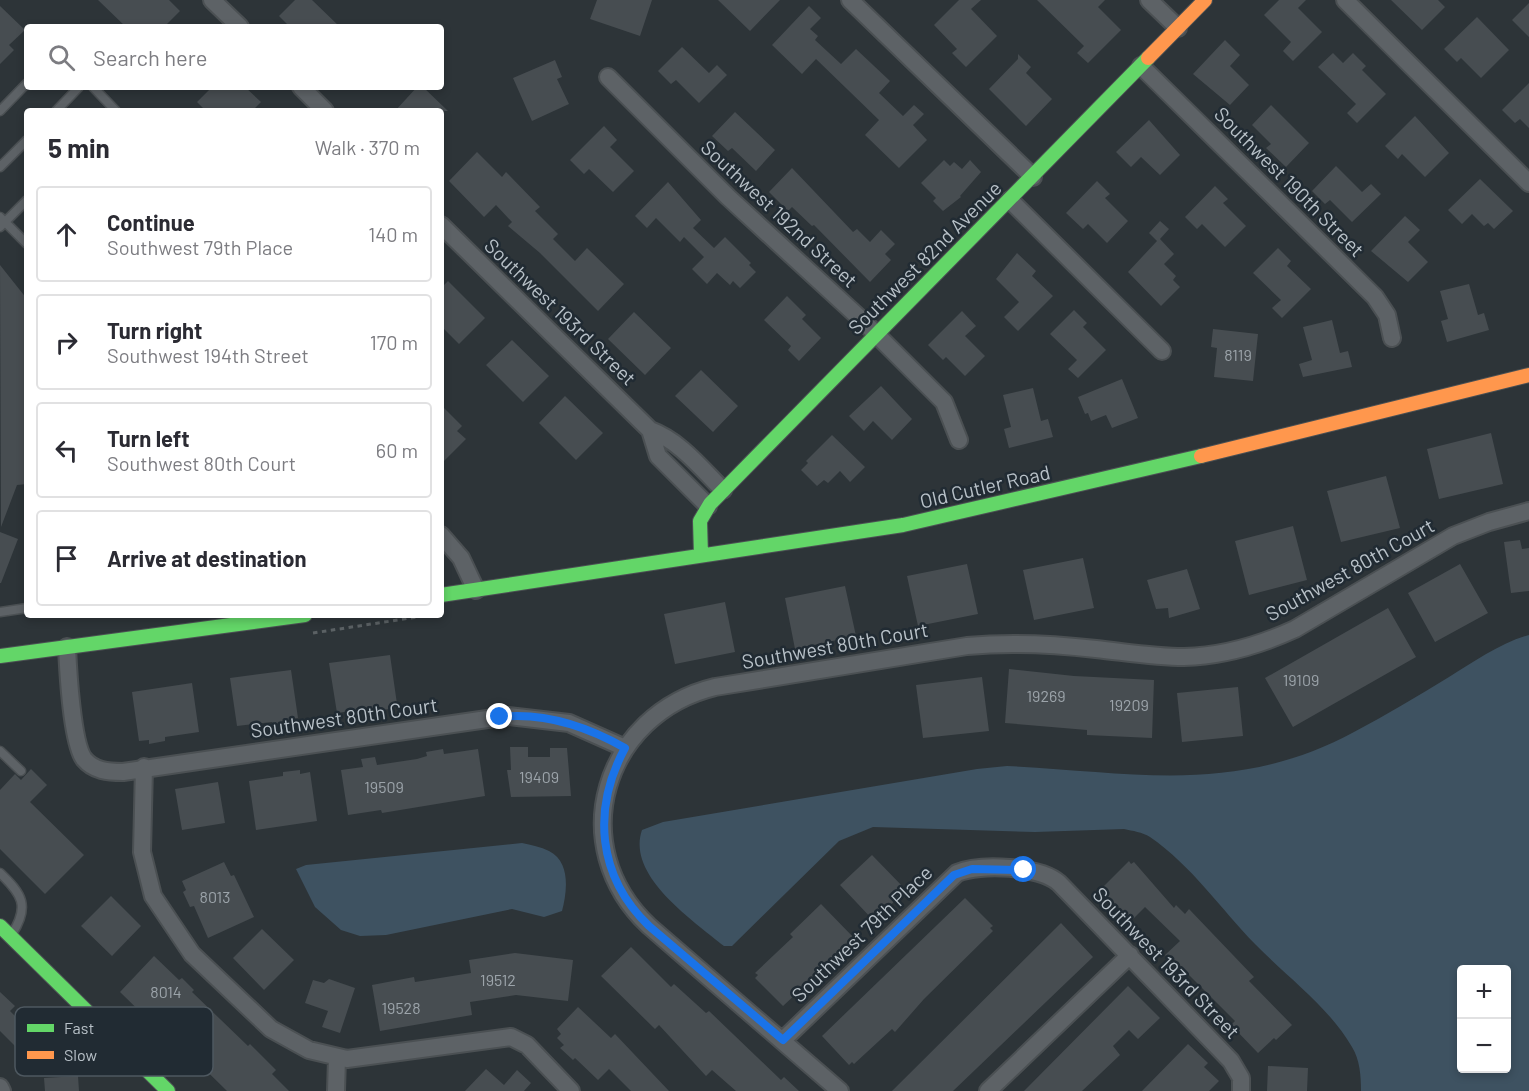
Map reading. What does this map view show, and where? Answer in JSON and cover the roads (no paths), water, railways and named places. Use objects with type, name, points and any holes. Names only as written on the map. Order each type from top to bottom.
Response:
[{"type":"main road","name":"Southwest 82nd Avenue","points":[[701,555],[700,521],[708,506],[1205,0]]},
{"type":"main road","name":"Old Cutler Road","points":[[444,595],[903,525],[1162,466],[1529,375]]},
{"type":"main road","points":[[0,656],[282,618]]},
{"type":"main road","points":[[0,926],[82,1007]]},
{"type":"main road","points":[[153,1076],[168,1091]]},
{"type":"street","points":[[212,0],[237,24]]},
{"type":"street","points":[[850,0],[1033,177]]},
{"type":"street","points":[[1149,0],[1178,28]]},
{"type":"street","points":[[1345,0],[1529,183]]},
{"type":"street","name":"Southwest 190th Street","points":[[1141,66],[1375,297],[1387,315],[1392,338]]},
{"type":"street","name":"Southwest 192nd Street","points":[[608,77],[787,253],[877,335],[944,402],[959,440]]},
{"type":"street","points":[[304,90],[322,108]]},
{"type":"street","points":[[1010,200],[1162,351]]},
{"type":"street","name":"Southwest 193rd Street","points":[[444,228],[650,430],[666,436],[723,490]]},
{"type":"street","name":"Southwest 193rd Street","points":[[650,430],[654,447],[669,468],[708,506]]},
{"type":"street","points":[[669,468],[684,452]]},
{"type":"street","name":"Southwest 80th Court","points":[[67,647],[78,740],[83,757],[97,769],[107,772],[508,716],[543,718],[569,723],[625,748],[641,729],[663,710],[680,699],[706,689],[945,649],[1017,643],[1182,657],[1246,647],[1270,640],[1306,623],[1453,536],[1489,522],[1529,511]]},
{"type":"street","points":[[444,538],[461,558],[476,590]]},
{"type":"street","points":[[625,748],[608,787],[603,811],[604,844],[615,881],[630,905],[649,926],[840,1091]]},
{"type":"street","points":[[144,767],[141,838],[143,864],[153,896],[192,954],[261,1021],[300,1046],[338,1058],[360,1058],[496,1037],[514,1038],[527,1045],[571,1091]]},
{"type":"street","name":"Southwest 79th Place","points":[[783,1040],[957,873],[988,868],[1046,873]]},
{"type":"street","name":"Southwest 193rd Street","points":[[1046,873],[1059,882],[1231,1061],[1241,1078],[1241,1091]]},
{"type":"street","points":[[988,1091],[1130,955]]},
{"type":"street","points":[[336,1091],[338,1058]]},
{"type":"street","points":[[0,1087],[3,1091]]},
{"type":"lane","points":[[0,111],[24,86]]},
{"type":"lane","points":[[59,108],[76,90]]},
{"type":"lane","points":[[96,90],[112,108]]},
{"type":"lane","points":[[0,167],[24,143]]},
{"type":"lane","points":[[24,203],[2,222],[24,241]]},
{"type":"lane","points":[[0,612],[24,608]]},
{"type":"lane","points":[[0,751],[21,771]]},
{"type":"lane","points":[[0,873],[14,888],[23,906],[23,917],[10,936]]},
{"type":"water","points":[[1529,635],[1529,1091],[1361,1091],[1360,1068],[1355,1052],[1332,1019],[1255,944],[1179,861],[1150,837],[1137,832],[1124,829],[1035,832],[873,827],[839,841],[732,946],[724,946],[681,910],[653,880],[644,864],[640,847],[642,830],[663,822],[977,769],[1007,766],[1141,775],[1184,775],[1225,772],[1267,765],[1310,752],[1354,732],[1508,643]]},
{"type":"water","points":[[522,843],[549,851],[561,862],[566,878],[562,911],[544,917],[512,909],[386,935],[360,936],[341,930],[315,907],[296,869],[306,865]]}]
